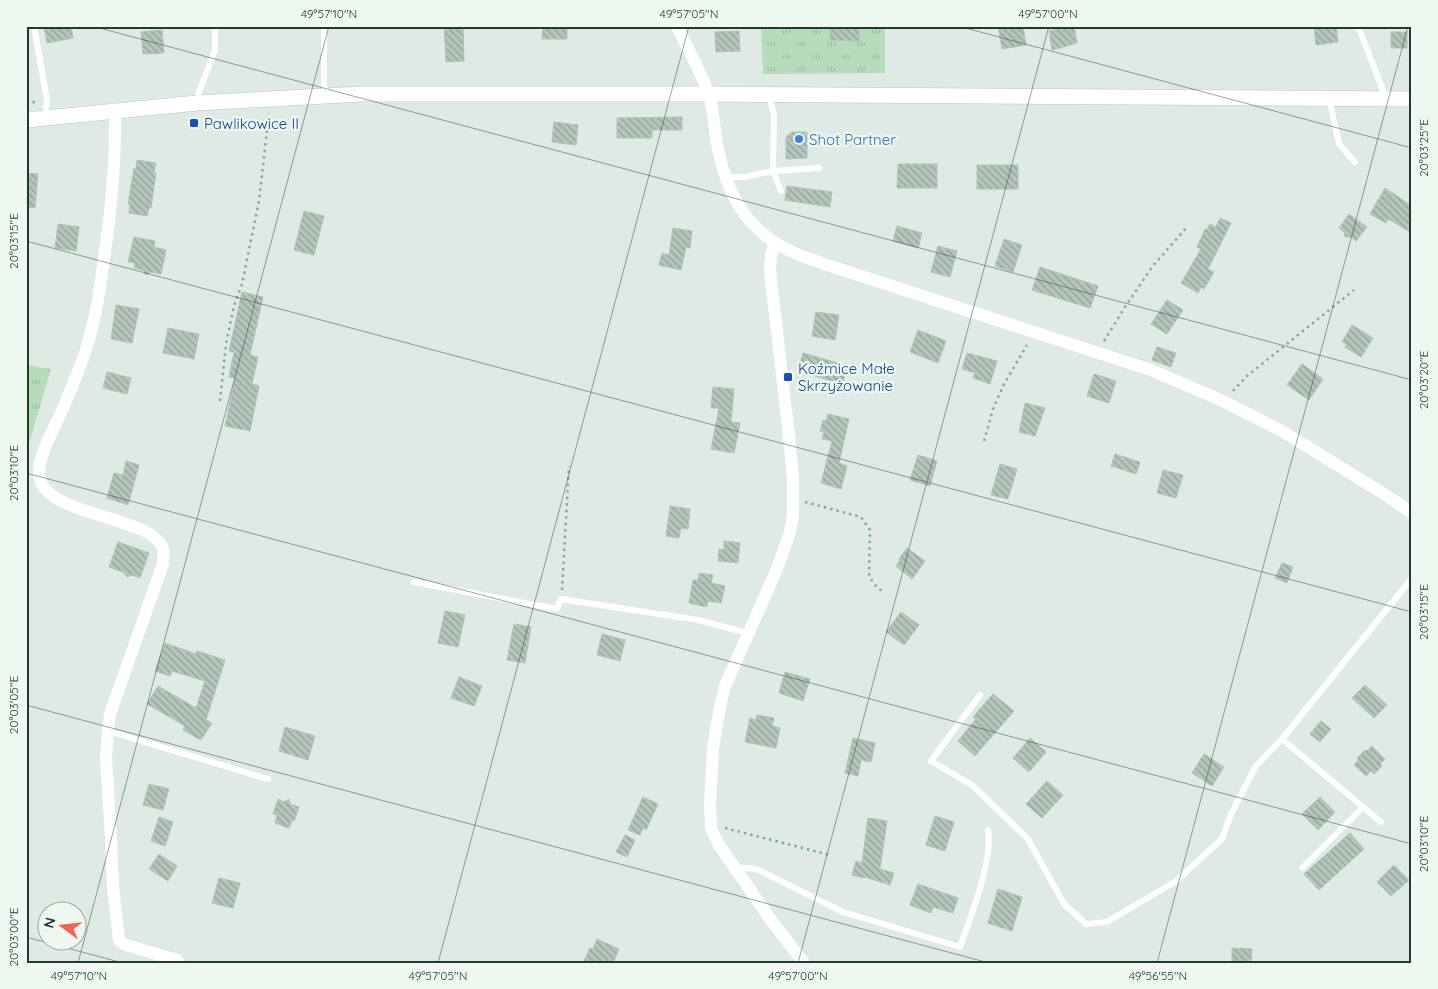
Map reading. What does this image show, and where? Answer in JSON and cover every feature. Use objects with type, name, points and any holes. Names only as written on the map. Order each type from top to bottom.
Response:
[{"type":"main road","points":[[26,120],[197,103],[361,94],[768,94],[1412,98]]},
{"type":"street","points":[[677,26],[709,94],[717,144],[725,177],[732,195],[759,232],[789,250],[824,264],[1151,370],[1223,401],[1282,431],[1412,513]]},
{"type":"street","points":[[115,110],[114,182],[97,308],[89,340],[76,378],[43,454],[39,474],[43,485],[50,494],[62,502],[138,529],[154,538],[163,549],[163,564],[110,714],[106,757],[112,838],[112,886],[119,940],[126,945],[177,960],[179,963]]},
{"type":"street","points":[[775,242],[770,256],[770,272],[788,427],[794,499],[790,532],[784,551],[725,686],[713,749],[710,786],[711,828],[715,839],[734,867],[804,963]]},
{"type":"lane","points":[[34,26],[47,100],[45,118]]},
{"type":"lane","points":[[197,103],[199,92],[215,50],[215,26]]},
{"type":"lane","points":[[324,26],[324,85],[326,96]]},
{"type":"lane","points":[[1358,26],[1386,98]]},
{"type":"lane","points":[[768,94],[774,114],[773,171],[781,191]]},
{"type":"lane","points":[[1329,98],[1339,144],[1355,162]]},
{"type":"lane","points":[[725,177],[745,177],[773,171],[819,168]]},
{"type":"lane","points":[[980,695],[931,761],[972,785],[1028,839],[1064,904],[1086,924],[1107,922],[1176,881],[1222,839],[1231,814],[1256,766],[1282,739],[1412,578]]},
{"type":"lane","points":[[414,582],[557,609],[561,599],[698,620],[748,633]]},
{"type":"lane","points":[[108,731],[268,778]]},
{"type":"lane","points":[[1282,739],[1381,822]]},
{"type":"lane","points":[[1302,868],[1363,807]]},
{"type":"lane","points":[[734,867],[756,869],[843,912],[960,947],[978,896],[990,843],[988,830]]},
{"type":"path","points":[[220,402],[226,344],[234,306],[242,284],[258,201],[271,99]]},
{"type":"path","points":[[1097,352],[1124,307],[1152,267],[1186,227]]},
{"type":"path","points":[[1223,401],[1247,376],[1354,290]]},
{"type":"path","points":[[984,441],[993,409],[1004,384],[1034,333]]},
{"type":"path","points":[[561,599],[569,466]]},
{"type":"path","points":[[794,499],[861,517],[870,530],[869,574],[874,583],[884,593]]},
{"type":"path","points":[[711,828],[729,828],[830,855]]},
{"type":"green space","points":[[761,26],[885,26],[885,73],[763,74]]},
{"type":"green space","points":[[26,365],[51,369],[26,453]]},
{"type":"building","points":[[44,26],[71,26],[73,38],[47,43]]},
{"type":"building","points":[[444,26],[463,26],[464,61],[446,62]]},
{"type":"building","points":[[543,26],[567,26],[567,39],[542,39]]},
{"type":"building","points":[[830,26],[859,26],[859,41],[830,40]]},
{"type":"building","points":[[998,26],[1023,26],[1026,45],[1002,49]]},
{"type":"building","points":[[1074,26],[1077,43],[1052,50],[1049,31]]},
{"type":"building","points":[[1314,26],[1336,26],[1338,42],[1316,45]]},
{"type":"building","points":[[162,30],[164,53],[143,54],[141,32]]},
{"type":"building","points":[[739,31],[740,51],[716,52],[715,32]]},
{"type":"building","points":[[1391,32],[1407,32],[1407,48],[1391,48]]},
{"type":"building","points":[[682,117],[682,130],[652,130],[652,138],[617,138],[617,118]]},
{"type":"building","points":[[554,122],[578,125],[576,145],[552,142]]},
{"type":"building","points":[[792,132],[807,132],[807,158],[786,159],[786,137]]},
{"type":"building","points":[[137,160],[156,163],[151,208],[149,208],[147,216],[129,213],[130,204],[128,204]]},
{"type":"building","points":[[898,164],[937,164],[937,188],[897,188]]},
{"type":"building","points":[[977,165],[1018,165],[1018,189],[977,189]]},
{"type":"building","points":[[26,173],[38,174],[35,208],[26,207]]},
{"type":"building","points":[[787,186],[832,192],[830,207],[785,200]]},
{"type":"building","points":[[1385,188],[1412,206],[1412,233],[1388,219],[1386,223],[1370,214]]},
{"type":"building","points":[[304,211],[324,216],[314,255],[294,250]]},
{"type":"building","points":[[1349,214],[1367,227],[1356,241],[1351,237],[1345,237],[1344,232],[1339,228]]},
{"type":"building","points":[[1220,218],[1231,223],[1208,269],[1214,272],[1204,289],[1201,287],[1198,293],[1181,283],[1201,249],[1197,247],[1205,229],[1207,230],[1210,224],[1216,227]]},
{"type":"building","points":[[58,224],[79,227],[76,251],[55,248]]},
{"type":"building","points":[[897,226],[922,233],[918,248],[893,241]]},
{"type":"building","points":[[673,228],[692,231],[690,248],[686,247],[681,270],[659,265],[662,253],[669,255]]},
{"type":"building","points":[[134,237],[155,241],[154,247],[166,250],[161,274],[151,272],[146,275],[143,270],[134,268],[135,263],[128,262]]},
{"type":"building","points":[[1004,239],[1022,245],[1013,272],[995,266]]},
{"type":"building","points":[[938,246],[957,251],[950,277],[931,272]]},
{"type":"building","points":[[1040,267],[1098,286],[1090,308],[1032,290]]},
{"type":"building","points":[[242,292],[263,297],[250,355],[258,357],[252,384],[259,386],[250,431],[225,426],[235,378],[229,377],[234,352],[229,351]]},
{"type":"building","points":[[1167,300],[1183,310],[1167,334],[1151,324]]},
{"type":"building","points":[[116,305],[139,309],[132,343],[111,339]]},
{"type":"building","points":[[816,312],[839,315],[835,340],[812,336]]},
{"type":"building","points":[[1352,325],[1373,338],[1361,357],[1345,347],[1347,344],[1342,342]]},
{"type":"building","points":[[168,328],[199,334],[194,359],[163,353]]},
{"type":"building","points":[[918,330],[946,341],[938,363],[910,352]]},
{"type":"building","points":[[1157,347],[1176,353],[1171,367],[1152,360]]},
{"type":"building","points":[[803,353],[848,366],[842,384],[798,371]]},
{"type":"building","points":[[967,353],[997,361],[990,384],[973,378],[975,373],[962,369]]},
{"type":"building","points":[[1302,364],[1323,379],[1309,400],[1287,385]]},
{"type":"building","points":[[107,372],[131,378],[127,394],[103,388]]},
{"type":"building","points":[[1094,374],[1116,381],[1109,403],[1087,396]]},
{"type":"building","points":[[713,387],[734,389],[731,422],[740,423],[734,453],[711,449],[719,408],[711,408]]},
{"type":"building","points":[[1025,403],[1045,408],[1035,436],[1019,432]]},
{"type":"building","points":[[828,414],[849,419],[839,463],[847,466],[841,489],[821,483],[832,441],[822,439],[824,432],[820,431],[823,420],[826,421]]},
{"type":"building","points":[[1115,454],[1140,462],[1136,474],[1111,466]]},
{"type":"building","points":[[918,455],[937,461],[930,486],[910,480]]},
{"type":"building","points":[[126,461],[139,465],[128,505],[107,498],[114,473],[123,475]]},
{"type":"building","points":[[1000,464],[1017,469],[1008,499],[991,495]]},
{"type":"building","points":[[1163,470],[1183,475],[1176,498],[1157,493]]},
{"type":"building","points":[[670,506],[690,509],[688,529],[681,528],[679,538],[666,536]]},
{"type":"building","points":[[724,541],[740,543],[738,563],[718,561],[719,549],[724,550]]},
{"type":"building","points":[[118,542],[149,553],[140,578],[132,575],[127,577],[123,572],[109,567]]},
{"type":"building","points":[[907,548],[925,561],[912,579],[896,566]]},
{"type":"building","points":[[1282,563],[1293,567],[1287,583],[1275,578]]},
{"type":"building","points":[[699,573],[713,575],[711,583],[725,586],[721,603],[708,601],[707,607],[689,603],[693,580],[698,580]]},
{"type":"building","points":[[445,611],[465,615],[458,647],[438,643]]},
{"type":"building","points":[[901,612],[919,625],[904,645],[886,632]]},
{"type":"building","points":[[514,624],[531,627],[525,663],[507,660]]},
{"type":"building","points":[[602,634],[625,640],[620,661],[597,655]]},
{"type":"building","points":[[165,643],[196,654],[197,651],[225,660],[206,720],[212,723],[201,740],[183,730],[185,726],[147,704],[158,686],[196,708],[205,681],[172,671],[170,676],[155,671]]},
{"type":"building","points":[[785,672],[810,679],[803,701],[779,693]]},
{"type":"building","points":[[459,677],[482,686],[474,706],[451,698]]},
{"type":"building","points":[[1365,685],[1387,705],[1374,718],[1352,698]]},
{"type":"building","points":[[993,694],[1014,711],[975,756],[958,741],[976,719],[973,717]]},
{"type":"building","points":[[757,715],[774,718],[772,726],[780,728],[776,748],[745,742],[750,718],[756,720]]},
{"type":"building","points":[[1321,721],[1331,729],[1320,742],[1310,734]]},
{"type":"building","points":[[285,727],[315,736],[308,760],[279,751]]},
{"type":"building","points":[[853,738],[875,743],[871,762],[861,760],[858,776],[845,773]]},
{"type":"building","points":[[1030,738],[1046,752],[1029,772],[1013,758]]},
{"type":"building","points":[[1372,746],[1385,759],[1380,764],[1382,766],[1374,774],[1371,771],[1366,776],[1354,765],[1359,760],[1357,758]]},
{"type":"building","points":[[1204,754],[1224,767],[1212,786],[1192,773]]},
{"type":"building","points":[[1047,781],[1063,795],[1042,818],[1026,804]]},
{"type":"building","points":[[149,784],[169,789],[163,810],[143,805]]},
{"type":"building","points":[[643,797],[658,804],[646,830],[643,828],[640,835],[628,830]]},
{"type":"building","points":[[1320,797],[1335,812],[1318,830],[1302,814]]},
{"type":"building","points":[[278,799],[284,802],[289,799],[290,804],[299,807],[294,821],[292,820],[289,828],[275,823],[277,815],[273,814]]},
{"type":"building","points":[[935,816],[954,822],[945,851],[926,845]]},
{"type":"building","points":[[159,817],[173,822],[165,846],[151,841]]},
{"type":"building","points":[[868,818],[887,821],[880,869],[894,873],[890,885],[852,875],[856,861],[862,863]]},
{"type":"building","points":[[1350,833],[1364,849],[1319,890],[1304,874]]},
{"type":"building","points":[[625,835],[635,840],[627,857],[616,852]]},
{"type":"building","points":[[159,854],[177,866],[168,881],[149,869]]},
{"type":"building","points":[[1394,865],[1409,880],[1391,896],[1377,882]]},
{"type":"building","points":[[219,878],[240,883],[233,908],[212,903]]},
{"type":"building","points":[[918,884],[958,898],[953,913],[933,907],[931,913],[910,905]]},
{"type":"building","points":[[998,889],[1022,897],[1012,931],[988,923]]},
{"type":"building","points":[[597,939],[619,949],[613,963],[583,963],[590,948],[593,949]]},
{"type":"building","points":[[1232,948],[1252,949],[1251,963],[1232,963]]},
{"type":"place","name":"Pawlikowice II","points":[[194,123]]},
{"type":"place","name":"Shot Partner","points":[[799,139]]},
{"type":"place","name":"Koźmice Małe Skrzyżowanie","points":[[788,377]]}]
